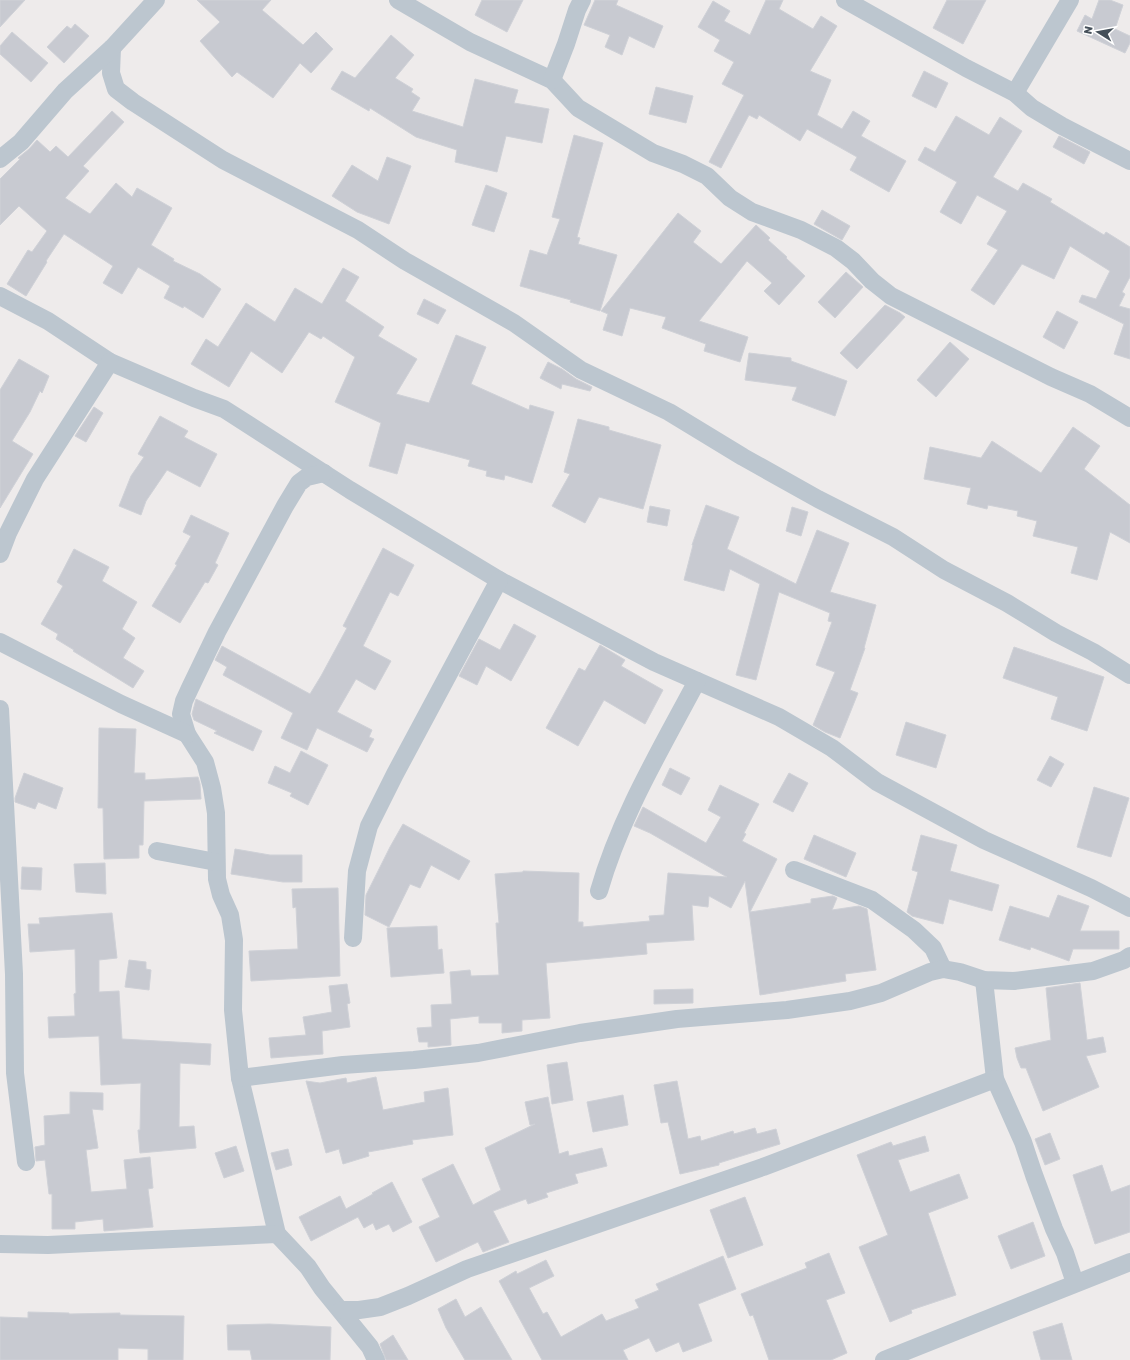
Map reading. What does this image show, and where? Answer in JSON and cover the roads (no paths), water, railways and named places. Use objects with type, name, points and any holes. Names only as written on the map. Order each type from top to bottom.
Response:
[{"type":"street","points":[[0,159],[20,142],[65,91],[112,48],[156,0]]},
{"type":"street","points":[[398,0],[470,42],[552,80],[578,108],[622,133],[653,154],[683,164],[707,176],[730,198],[752,212],[801,230],[836,248],[891,296],[1044,374],[1090,394],[1130,418]]},
{"type":"street","points":[[552,80],[582,0]]},
{"type":"street","points":[[845,0],[966,68],[1015,93],[1032,108],[1062,126],[1130,161]]},
{"type":"street","points":[[1015,93],[1070,0]]},
{"type":"street","points":[[112,48],[111,73],[116,89],[133,102],[223,160],[358,230],[405,261],[514,323],[581,370],[669,412],[743,457],[818,499],[893,537],[944,570],[1007,603],[1130,675]]},
{"type":"street","points":[[0,296],[48,321],[110,362],[194,398],[224,409],[420,533],[499,580],[647,658],[779,717],[832,748],[877,782],[984,840],[1091,888],[1130,908]]},
{"type":"street","points":[[0,554],[8,533],[34,479],[110,362]]},
{"type":"street","points":[[324,473],[307,477],[299,483],[285,506],[217,632],[184,701],[181,714],[187,734],[205,762],[212,788],[216,813],[217,879],[221,896],[230,915],[234,940],[233,1010],[240,1078],[277,1234],[308,1267],[322,1288],[370,1347],[376,1360]]},
{"type":"street","points":[[353,938],[357,871],[369,826],[395,774],[499,580]]},
{"type":"street","points":[[0,642],[48,665],[121,704],[187,734]]},
{"type":"street","points":[[599,891],[614,845],[659,753],[698,681]]},
{"type":"street","points":[[0,709],[4,872],[14,974],[7,1076],[26,1162]]},
{"type":"street","points":[[157,851],[216,862]]},
{"type":"street","points":[[794,870],[872,900],[914,930],[933,948],[943,969]]},
{"type":"street","points":[[240,1078],[343,1065],[414,1060],[478,1053],[580,1033],[677,1019],[788,1010],[850,1001],[881,993],[930,972],[943,969],[960,972],[984,980],[1014,981],[1093,971],[1124,960],[1130,956]]},
{"type":"street","points":[[984,980],[995,1079],[1023,1142],[1075,1283]]},
{"type":"street","points":[[341,1310],[360,1310],[380,1306],[408,1296],[467,1269],[763,1167],[995,1079]]},
{"type":"street","points":[[0,1244],[48,1245],[277,1234]]},
{"type":"street","points":[[884,1360],[1130,1262]]}]
